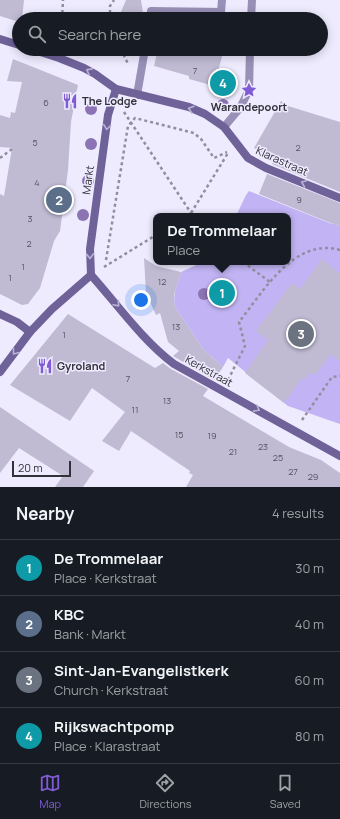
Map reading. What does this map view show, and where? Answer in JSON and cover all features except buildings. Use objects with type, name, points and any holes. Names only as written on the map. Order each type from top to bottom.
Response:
[{"type":"street","points":[[152,12],[221,12],[222,0]]},
{"type":"street","points":[[251,12],[252,0]]},
{"type":"street","points":[[0,39],[12,43]]},
{"type":"street","points":[[53,56],[84,68],[116,89]]},
{"type":"street","points":[[138,94],[144,56]]},
{"type":"street","points":[[224,127],[240,108],[249,90],[250,56]]},
{"type":"street","name":"Klarastraat","points":[[116,89],[197,111],[212,118],[224,127],[248,158],[266,168],[340,198]]},
{"type":"street","name":"Markt","points":[[91,275],[90,249],[108,115],[116,89]]},
{"type":"street","points":[[0,372],[30,332],[62,299],[91,275]]},
{"type":"street","name":"Kerkstraat","points":[[91,275],[159,351],[183,369],[340,456]]},
{"type":"street","points":[[0,314],[17,322],[30,332]]},
{"type":"path","points":[[62,0],[62,12]]},
{"type":"path","points":[[110,12],[110,6],[114,0]]},
{"type":"path","points":[[121,108],[191,213]]},
{"type":"path","points":[[153,237],[104,268],[128,126],[135,118],[194,133],[201,139],[214,158],[230,150],[193,213]]},
{"type":"path","points":[[0,158],[12,149]]},
{"type":"path","points":[[291,261],[305,252],[327,248],[340,250]]},
{"type":"path","points":[[246,265],[270,282]]},
{"type":"path","points":[[223,391],[245,346],[239,322],[270,282],[286,265]]},
{"type":"path","points":[[295,430],[332,377],[340,376]]},
{"type":"shaded area","points":[[249,191],[340,226],[340,424],[288,406],[228,358],[223,367],[203,349],[175,307],[175,294],[181,272],[196,265],[291,265],[291,213],[237,213]]},
{"type":"place","name":"Rijkswachtpomp","points":[[223,83]]},
{"type":"place","name":"Warandepoort","points":[[249,90]]},
{"type":"place","name":"The Lodge","points":[[70,101]]},
{"type":"place","name":"KBC","points":[[59,200]]},
{"type":"place","name":"De Trommelaar","points":[[222,293]]},
{"type":"place","name":"Sint-Jan-Evangelistkerk","points":[[301,334]]},
{"type":"place","name":"Gyroland","points":[[45,366]]}]
